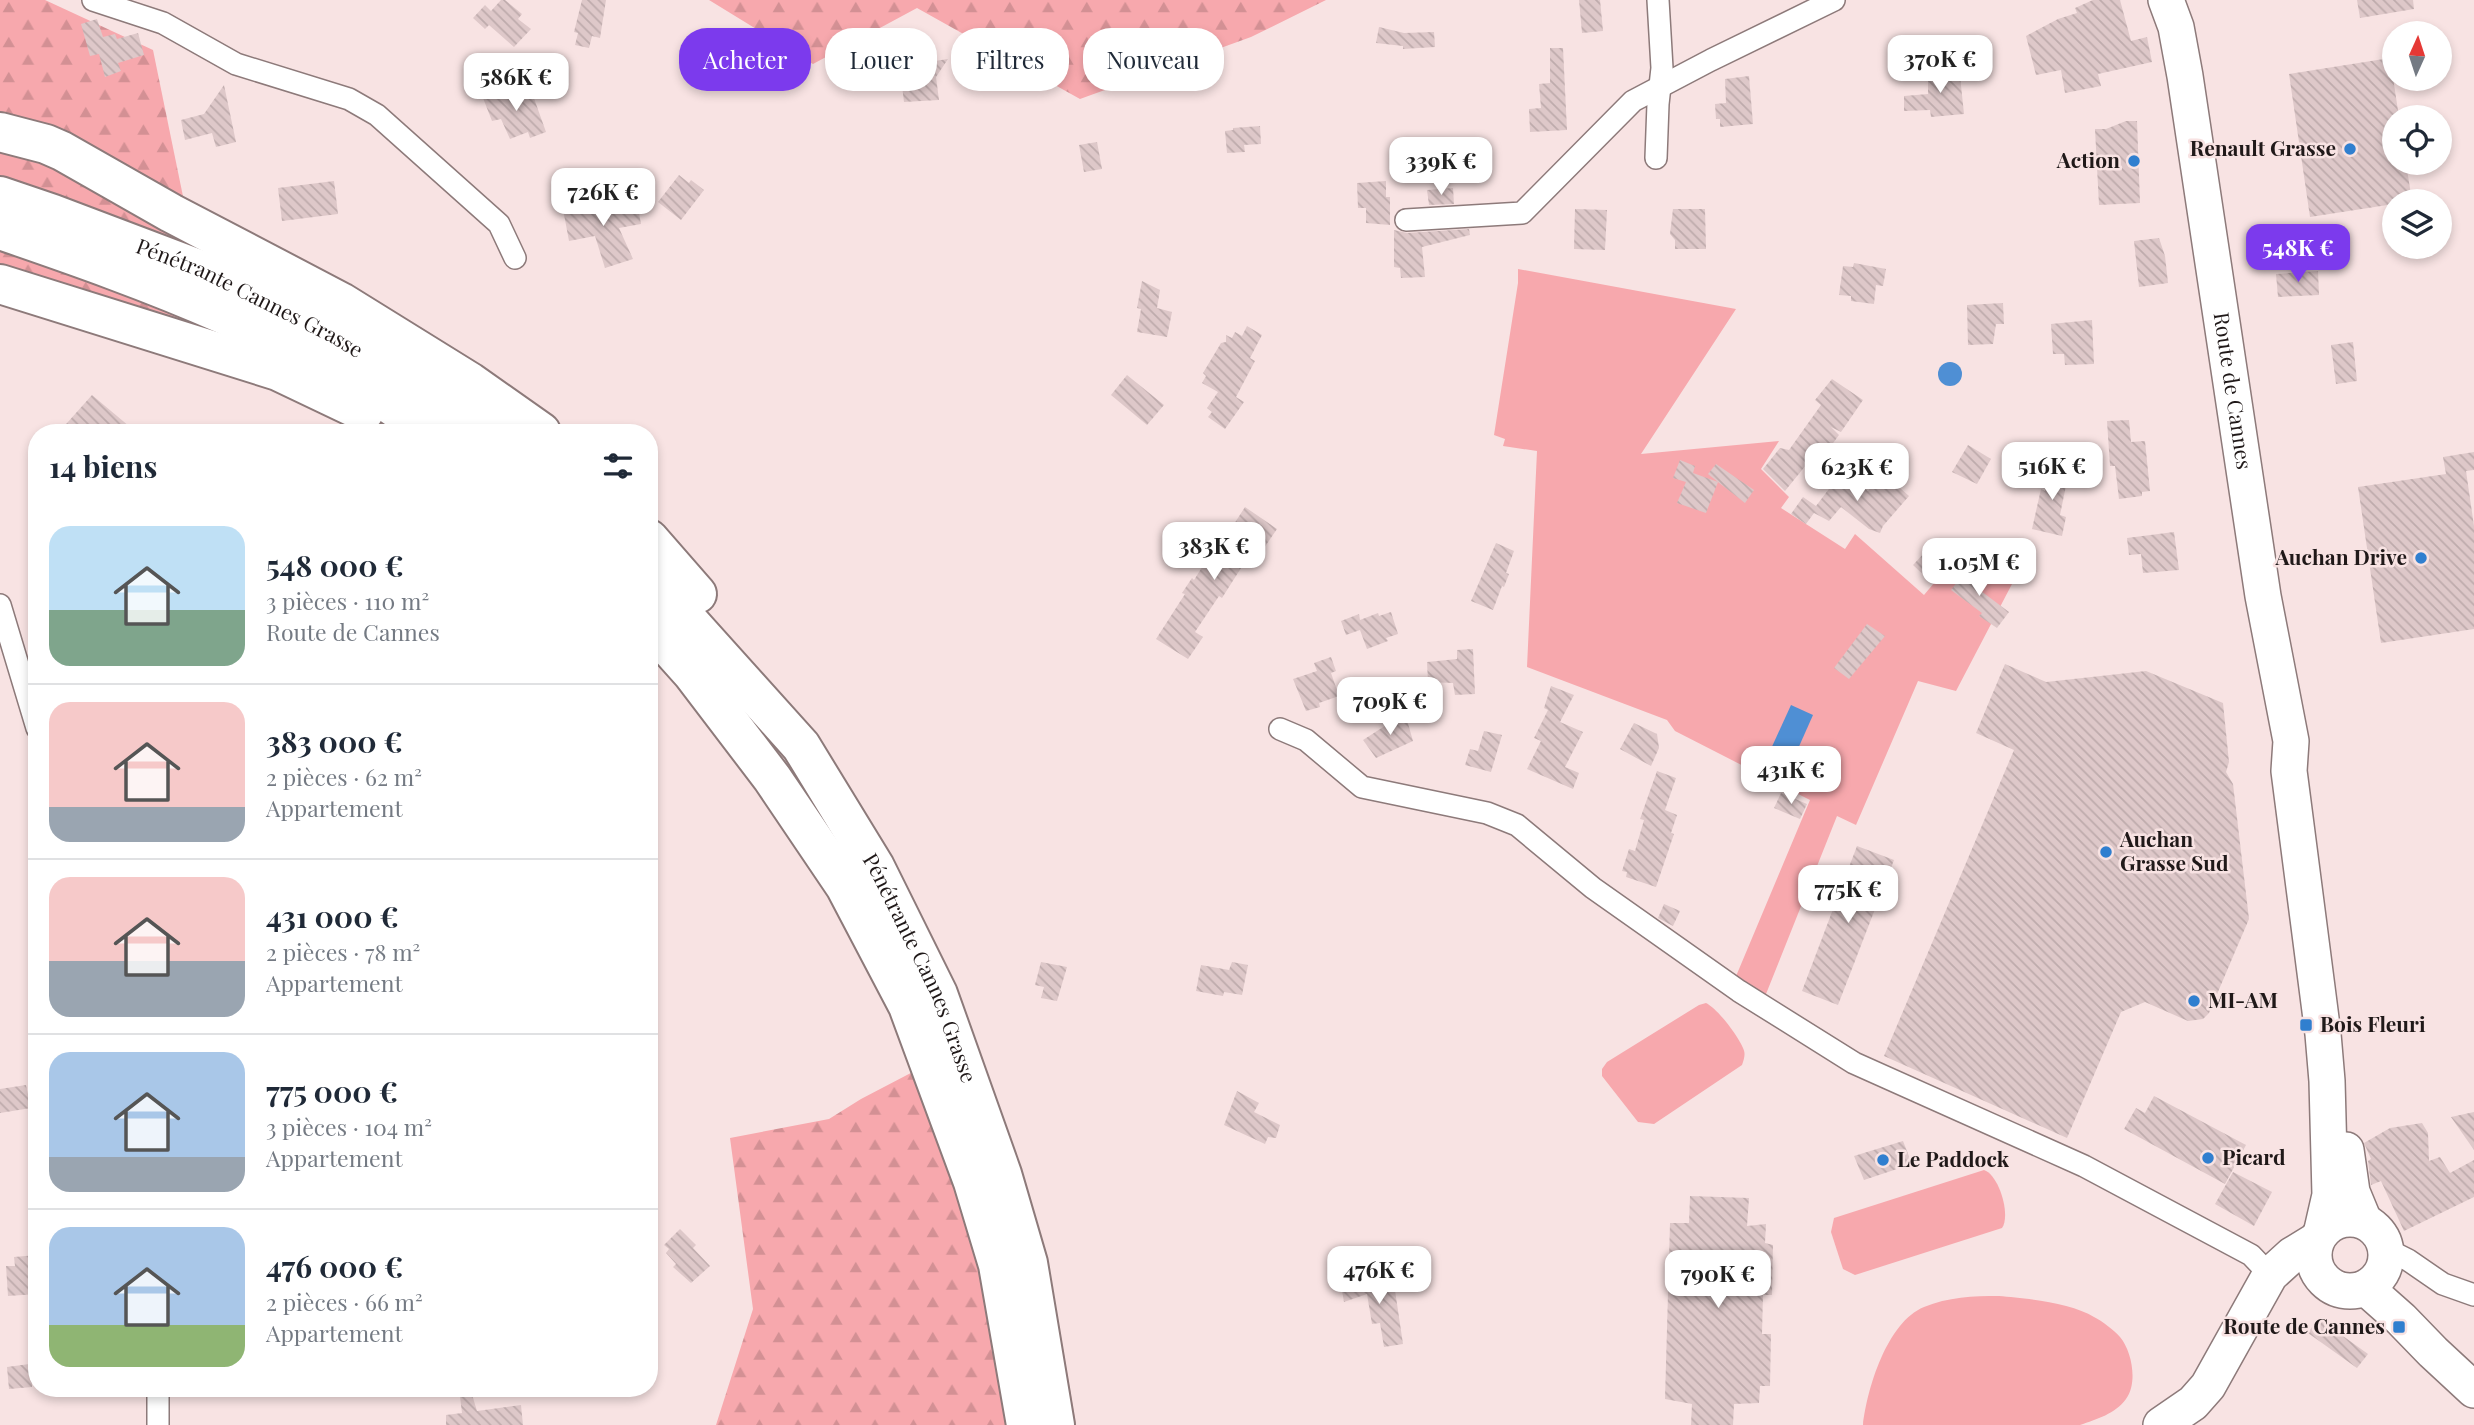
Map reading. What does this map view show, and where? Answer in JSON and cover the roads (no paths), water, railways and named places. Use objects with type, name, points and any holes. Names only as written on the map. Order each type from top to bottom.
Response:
[{"type":"highway","points":[[0,132],[62,151],[171,213],[341,302],[470,382],[530,424]]},
{"type":"highway","name":"Pénétrante Cannes Grasse","points":[[0,196],[201,270],[335,337],[431,395],[471,424]]},
{"type":"highway","name":"Pénétrante Cannes Grasse","points":[[0,230],[187,299],[288,346],[326,364],[417,424]]},
{"type":"highway","points":[[0,284],[278,371],[383,424]]},
{"type":"highway","points":[[658,549],[699,596],[765,681],[801,746]]},
{"type":"highway","name":"Pénétrante Cannes Grasse","points":[[658,588],[801,746],[875,867],[938,994],[1002,1174],[1028,1263],[1055,1425]]},
{"type":"highway","name":"Pénétrante Cannes Grasse","points":[[658,635],[692,673],[772,778],[845,886],[908,1006],[973,1182],[998,1265],[1026,1425]]},
{"type":"main road","name":"Route de Cannes","points":[[2166,0],[2176,27],[2185,76],[2263,596],[2291,741],[2289,771],[2327,1081],[2330,1195],[2319,1235]]},
{"type":"main road","name":"Route de Cannes","points":[[2291,741],[2306,766],[2333,932],[2342,1035],[2345,1145],[2352,1192],[2364,1221]]},
{"type":"main road","points":[[2161,1425],[2193,1403],[2207,1386],[2270,1275],[2336,1220],[2352,1218],[2375,1228],[2383,1239],[2379,1267],[2401,1319],[2474,1390]]},
{"type":"main road","points":[[2319,1235],[2313,1254],[2314,1266],[2325,1281],[2342,1291],[2354,1291],[2379,1267]]},
{"type":"main road","points":[[2379,1267],[2443,1345],[2474,1375]]},
{"type":"main road","points":[[2270,1275],[2325,1281]]},
{"type":"street","points":[[93,0],[163,23],[236,64],[349,99],[377,115],[499,224],[515,258]]},
{"type":"street","points":[[1656,158],[1662,68],[1658,0]]},
{"type":"street","points":[[1406,220],[1522,213],[1633,101],[1834,0]]},
{"type":"street","points":[[0,605],[28,698]]},
{"type":"street","points":[[1280,729],[1306,740],[1362,787],[1487,813],[1517,825],[1615,904],[1738,991],[1854,1063],[2084,1166],[2251,1255],[2270,1275]]},
{"type":"street","points":[[2379,1267],[2408,1260],[2443,1284],[2474,1295]]},
{"type":"street","points":[[158,1397],[158,1425]]},
{"type":"water","points":[[1950,362],[1961,369],[1962,374],[1955,385],[1950,386],[1939,379],[1938,374],[1945,363]]},
{"type":"water","points":[[1791,705],[1813,715],[1793,760],[1770,751]]},
{"type":"place","name":"Renault Grasse","points":[[2350,149]]},
{"type":"place","name":"Action","points":[[2134,161]]},
{"type":"place","name":"Auchan Drive","points":[[2421,558]]},
{"type":"place","name":"Auchan Grasse Sud","points":[[2106,852]]},
{"type":"place","name":"MI-AM","points":[[2194,1001]]},
{"type":"place","name":"Bois Fleuri","points":[[2306,1025]]},
{"type":"place","name":"Picard","points":[[2208,1158]]},
{"type":"place","name":"Le Paddock","points":[[1883,1160]]},
{"type":"place","name":"Route de Cannes","points":[[2399,1327]]}]
